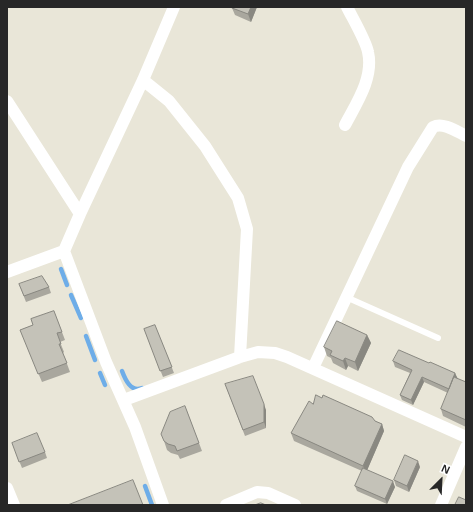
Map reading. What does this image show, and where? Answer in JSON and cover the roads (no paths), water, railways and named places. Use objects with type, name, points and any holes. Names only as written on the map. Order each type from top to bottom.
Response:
[{"type":"street","points":[[162,505],[124,400],[106,362],[64,251],[143,80],[174,7]]},
{"type":"street","points":[[345,125],[366,81],[370,65],[368,51],[347,7]]},
{"type":"street","points":[[143,80],[169,101],[204,146],[238,198],[247,229],[240,357]]},
{"type":"street","points":[[7,101],[80,214]]},
{"type":"street","points":[[313,368],[408,166],[433,127],[443,125],[466,136]]},
{"type":"street","points":[[7,272],[64,251]]},
{"type":"street","points":[[124,400],[240,357],[258,352],[275,353],[313,368],[466,437]]},
{"type":"street","points":[[441,505],[466,447]]},
{"type":"street","points":[[7,488],[14,505]]},
{"type":"street","points":[[226,505],[257,492],[268,493],[294,505]]},
{"type":"lane","points":[[346,297],[438,338]]},
{"type":"waterway","points":[[61,269],[67,285]]},
{"type":"waterway","points":[[71,295],[81,318]]},
{"type":"waterway","points":[[86,336],[95,360]]},
{"type":"waterway","points":[[122,371],[132,387],[135,389],[142,388]]},
{"type":"waterway","points":[[100,373],[105,385]]},
{"type":"waterway","points":[[145,486],[152,505]]}]
